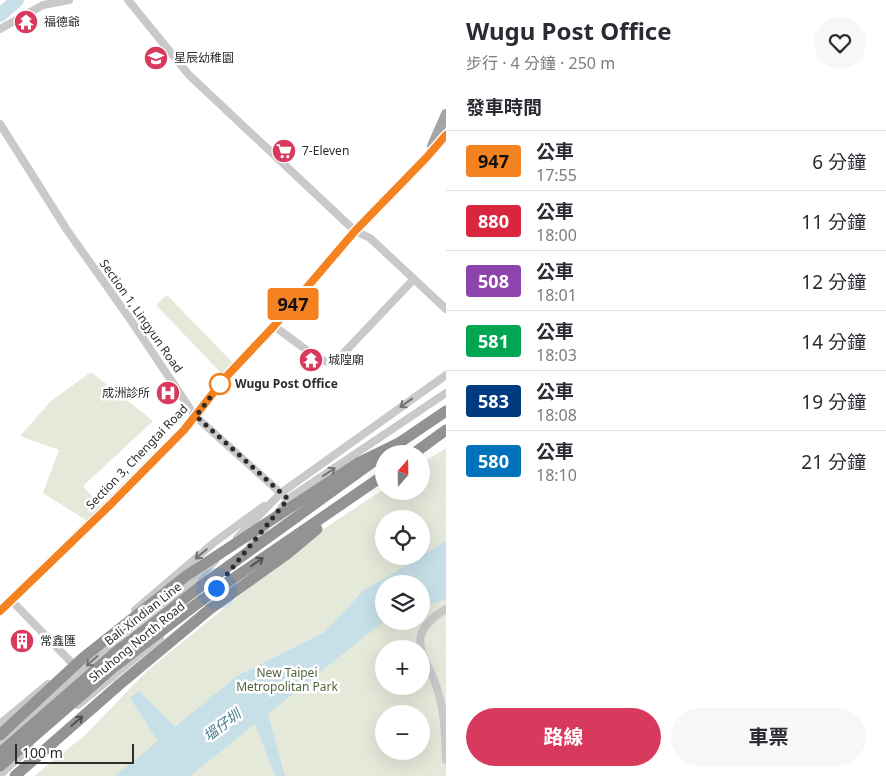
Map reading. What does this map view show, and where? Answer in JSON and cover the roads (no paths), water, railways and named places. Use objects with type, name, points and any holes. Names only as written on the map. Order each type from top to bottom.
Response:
[{"type":"highway","name":"Bali-Xindian Line","points":[[397,445],[446,411]]},
{"type":"highway","points":[[425,445],[446,430]]},
{"type":"highway","points":[[0,735],[84,657],[186,576],[358,463],[401,442]]},
{"type":"highway","name":"Bali-Xindian Line","points":[[0,753],[116,651],[182,600],[375,461]]},
{"type":"highway","name":"Bali-Xindian Line","points":[[0,766],[115,666],[202,600],[375,481]]},
{"type":"highway","points":[[14,776],[202,616],[287,554],[370,484]]},
{"type":"main road","points":[[426,158],[446,114]]},
{"type":"main road","name":"Section 3, Chengtai Road","points":[[0,611],[110,505],[196,416],[225,378],[274,326],[355,231],[444,142]]},
{"type":"street","points":[[0,30],[44,5],[68,0]]},
{"type":"street","points":[[128,0],[189,75],[355,231],[370,238],[446,309]]},
{"type":"street","name":"Section 1, Lingyun Road","points":[[0,124],[67,230],[196,416],[288,499]]},
{"type":"street","points":[[274,326],[320,360],[329,362],[338,358],[414,279]]},
{"type":"street","name":"Shuhong North Road","points":[[0,743],[126,632],[203,573],[281,493],[446,375]]},
{"type":"street","name":"Shuhong North Road","points":[[0,775],[58,722],[205,602],[288,499],[446,393]]},
{"type":"street","points":[[0,724],[216,542],[281,493]]},
{"type":"street","points":[[11,600],[72,663]]},
{"type":"street","points":[[446,610],[427,623],[421,635],[420,643],[425,662],[439,694],[444,720],[446,760]]},
{"type":"water","points":[[446,541],[446,599],[430,605],[430,575],[390,575],[406,565],[430,565],[430,551]]},
{"type":"water","name":"塭仔圳","points":[[375,584],[375,628],[268,714],[285,776],[275,776],[255,724],[190,776],[115,776],[158,741],[130,698],[139,691],[175,727],[237,676],[325,632],[363,591]]},
{"type":"waterway","points":[[0,15],[17,0]]},
{"type":"place","name":"福德爺","points":[[26,22]]},
{"type":"place","name":"星辰幼稚園","points":[[156,58]]},
{"type":"place","name":"7-Eleven","points":[[284,151]]},
{"type":"place","name":"城隍廟","points":[[311,360]]},
{"type":"place","name":"Wugu Post Office","points":[[220,384]]},
{"type":"place","name":"成洲診所","points":[[168,393]]},
{"type":"place","name":"常鑫匯","points":[[22,641]]},
{"type":"park label","name":"New Taipei Metropolitan Park","points":[[287,680]]}]
